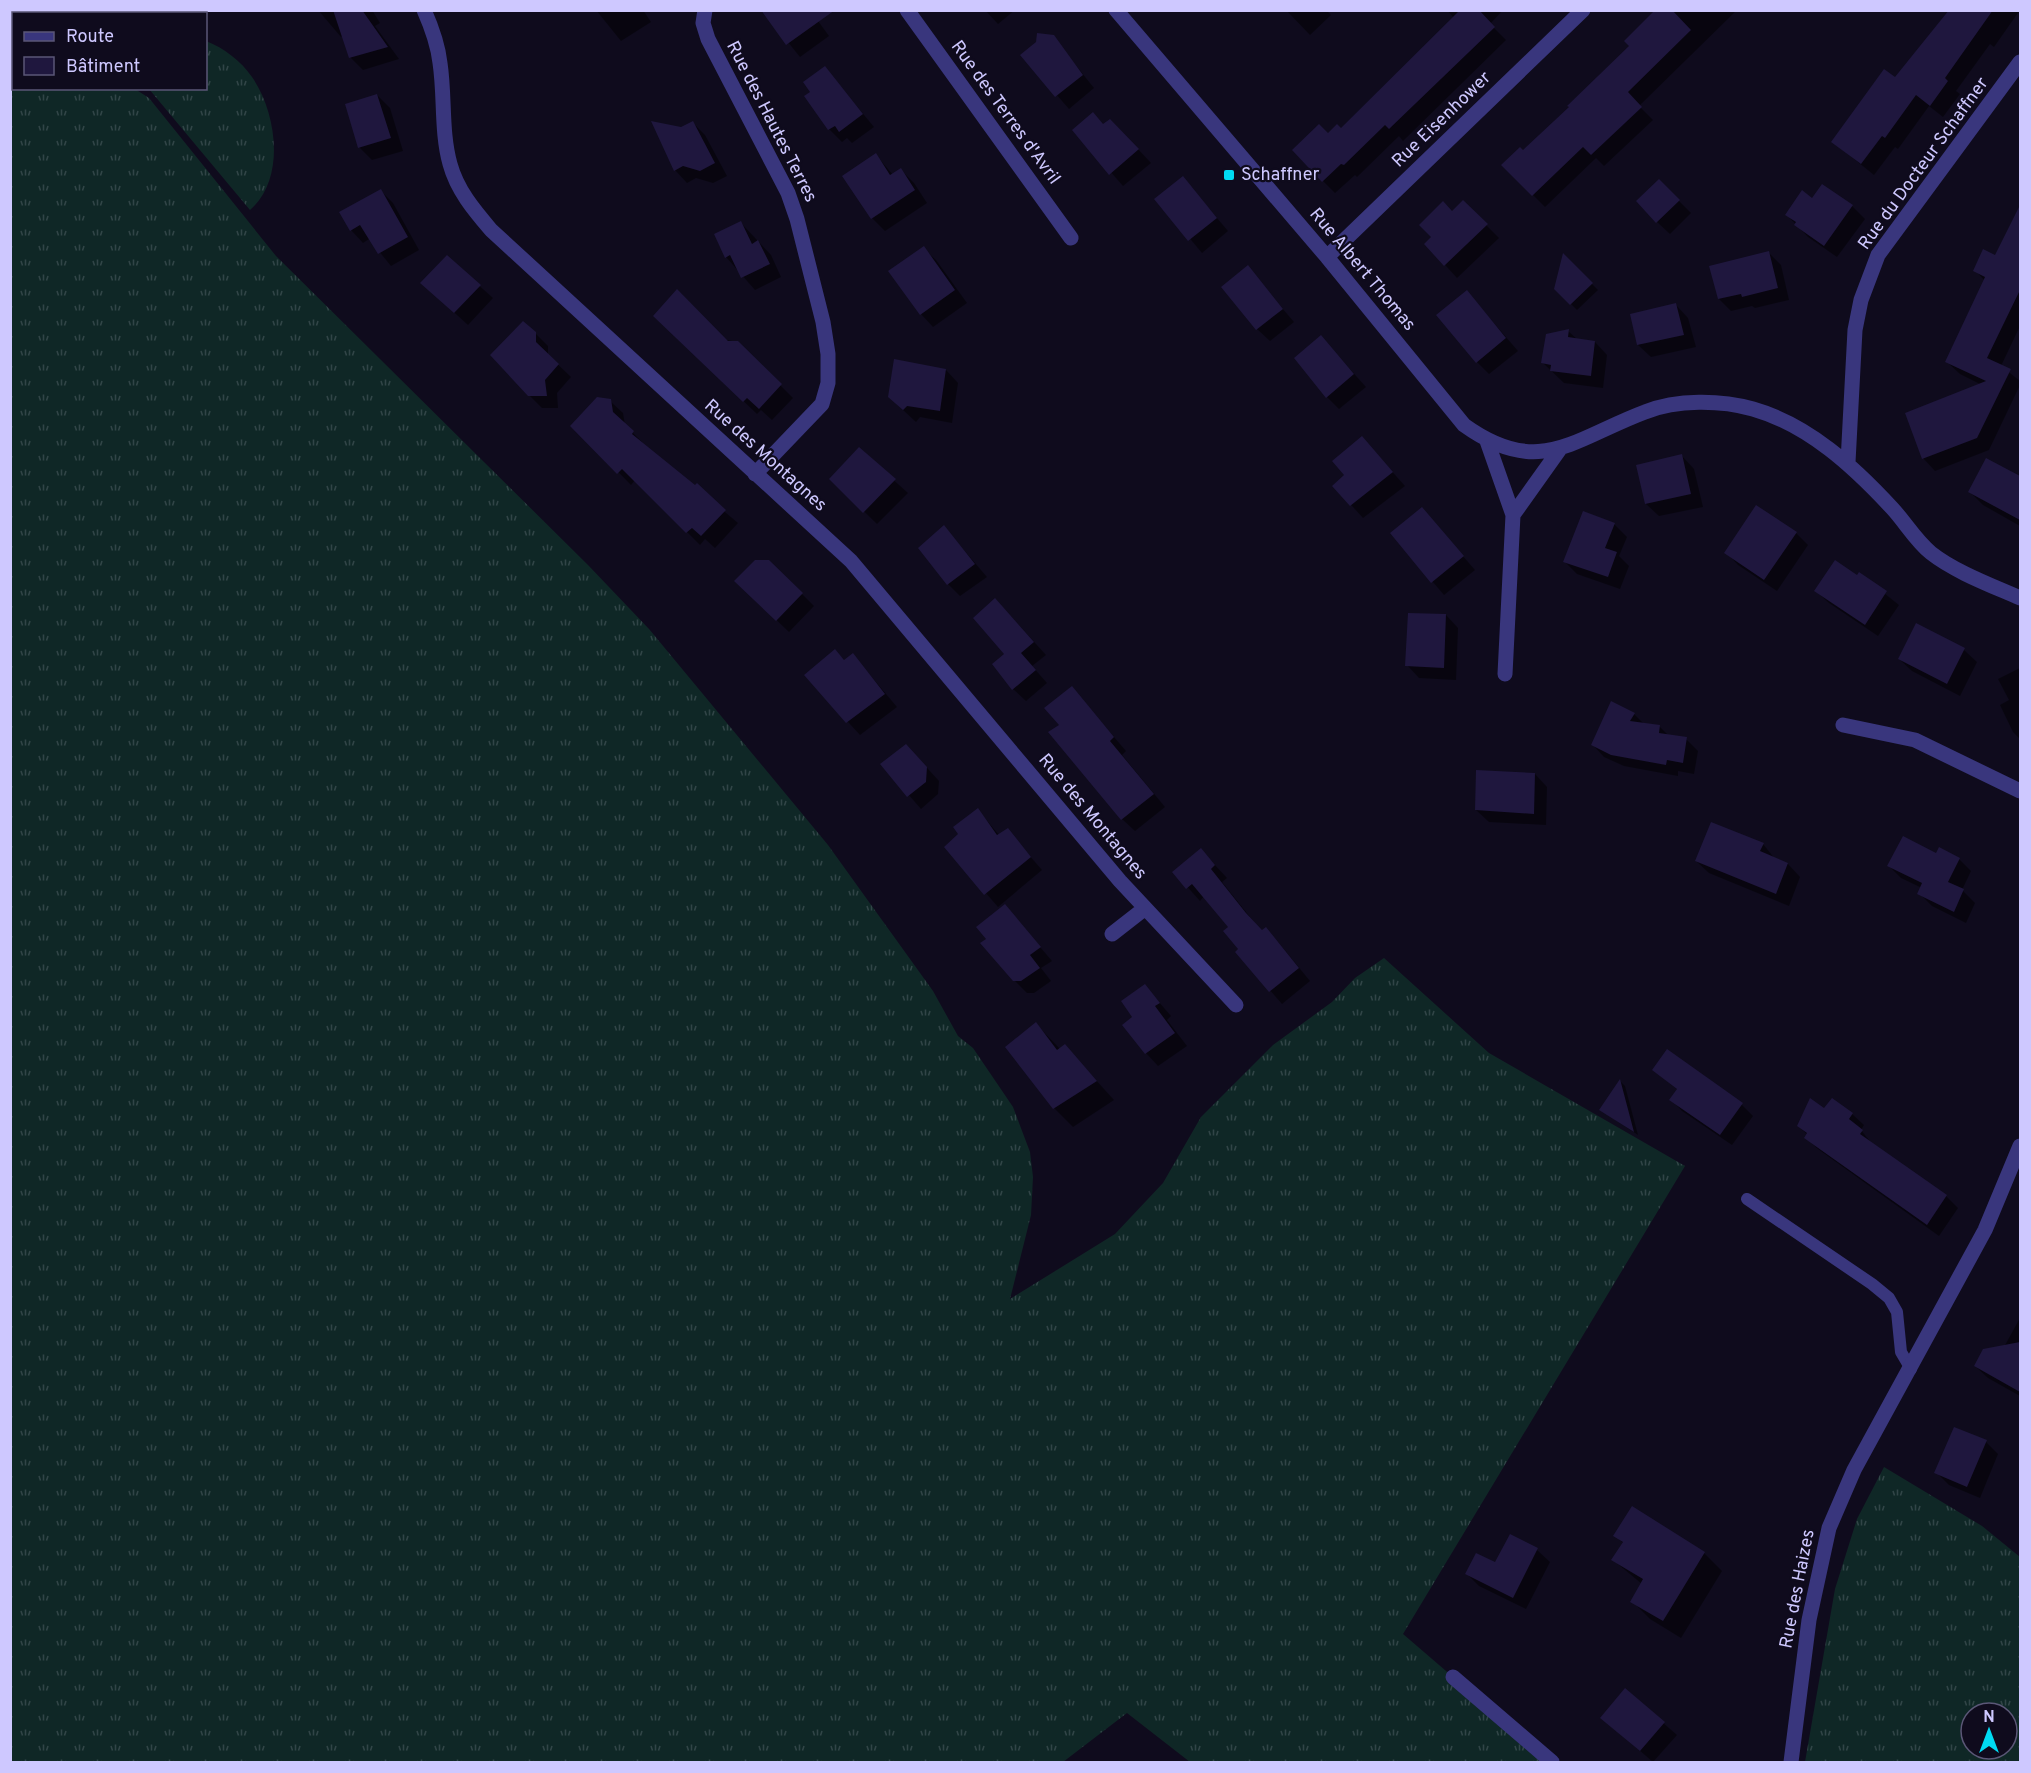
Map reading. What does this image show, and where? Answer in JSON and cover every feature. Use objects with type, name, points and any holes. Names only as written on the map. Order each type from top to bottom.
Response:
[{"type":"street","name":"Rue des Montagnes","points":[[424,10],[436,41],[441,64],[450,163],[458,185],[472,207],[491,230],[851,561],[1144,909],[1236,1005]]},
{"type":"street","name":"Rue des Hautes Terres","points":[[705,10],[703,23],[708,39],[788,193],[822,322],[828,354],[828,383],[822,404],[756,474]]},
{"type":"street","name":"Rue des Terres d'Avril","points":[[907,10],[1071,238]]},
{"type":"street","name":"Rue Albert Thomas","points":[[1116,10],[1327,257],[1464,425],[1487,441],[1508,450],[1529,453],[1560,449],[1577,444],[1648,410],[1711,403],[1753,409],[1797,428],[1848,462]]},
{"type":"street","name":"Rue Eisenhower","points":[[1327,257],[1583,10]]},
{"type":"street","name":"Rue du Docteur Schaffner","points":[[1848,462],[1855,330],[1861,300],[1878,255],[2020,62]]},
{"type":"street","points":[[1487,441],[1513,515],[1505,674]]},
{"type":"street","points":[[1513,515],[1560,449]]},
{"type":"street","points":[[1848,462],[1931,553],[2020,598]]},
{"type":"street","points":[[1843,725],[1915,740],[2020,791]]},
{"type":"street","name":"Rue des Montagnes","points":[[1112,934],[1144,909]]},
{"type":"street","name":"Rue des Haizes","points":[[1791,1762],[1809,1620],[1829,1528],[1854,1470],[1911,1370],[1985,1230],[2020,1146]]},
{"type":"street","points":[[1453,1677],[1552,1762]]},
{"type":"lane","points":[[1747,1199],[1872,1284],[1888,1298],[1897,1312],[1901,1353],[1911,1370]]},
{"type":"green space","points":[[10,19],[12,20],[12,90],[137,90],[149,98],[276,256],[588,565],[649,629],[828,845],[933,991],[958,1036],[973,1048],[1013,1107],[1030,1152],[1033,1177],[1031,1215],[1010,1299],[1115,1234],[1163,1183],[1201,1117],[1273,1045],[1332,1002],[1355,978],[1384,958],[1489,1053],[1685,1166],[1403,1634],[1552,1762],[1190,1762],[1127,1713],[1063,1762],[11,1762]]},
{"type":"green space","points":[[207,41],[226,51],[252,77],[261,92],[272,127],[273,164],[269,181],[261,197],[250,210],[150,90],[207,90]]},
{"type":"green space","points":[[1884,1467],[1982,1526],[2020,1557],[2020,1762],[1805,1762],[1835,1589],[1857,1519]]},
{"type":"building","points":[[333,10],[362,10],[388,47],[349,58]]},
{"type":"building","points":[[761,10],[835,10],[786,45]]},
{"type":"building","points":[[1460,10],[1479,10],[1495,27],[1389,129],[1385,125],[1344,165],[1341,164],[1322,182],[1292,150],[1319,124],[1328,133],[1337,124],[1341,128]]},
{"type":"building","points":[[1655,10],[1672,10],[1691,30],[1628,92],[1642,107],[1591,155],[1583,147],[1532,196],[1501,165],[1520,147],[1523,150],[1569,107],[1567,106],[1629,46],[1624,41]]},
{"type":"building","points":[[1949,10],[1993,10],[1945,78],[1948,81],[1930,106],[1916,95],[1885,138],[1882,136],[1861,164],[1831,142],[1884,69],[1895,77]]},
{"type":"building","points":[[1037,33],[1054,35],[1083,75],[1055,97],[1020,55],[1036,42]]},
{"type":"building","points":[[825,66],[863,114],[839,132],[835,126],[828,130],[804,96],[810,92],[803,82]]},
{"type":"building","points":[[377,94],[391,138],[358,148],[345,104]]},
{"type":"building","points":[[1093,112],[1103,124],[1110,119],[1139,149],[1109,175],[1072,130]]},
{"type":"building","points":[[651,121],[681,127],[693,121],[715,163],[700,171],[683,166],[674,171]]},
{"type":"building","points":[[876,153],[890,175],[901,168],[915,190],[871,219],[842,176]]},
{"type":"building","points":[[1183,176],[1217,218],[1188,241],[1154,199]]},
{"type":"building","points":[[1659,179],[1680,200],[1656,223],[1636,201]]},
{"type":"building","points":[[1822,184],[1853,205],[1824,246],[1794,225],[1796,222],[1785,215],[1802,190],[1812,198]]},
{"type":"building","points":[[381,189],[408,237],[378,254],[360,225],[350,231],[339,212]]},
{"type":"building","points":[[1463,200],[1488,224],[1444,266],[1424,244],[1431,237],[1419,225],[1443,201],[1452,211]]},
{"type":"building","points":[[2020,205],[2020,290],[1987,358],[2011,369],[1977,438],[1922,459],[1905,413],[1986,381],[1945,362],[1985,277],[1973,271],[1983,249],[1995,255]]},
{"type":"building","points":[[741,221],[752,244],[758,240],[770,264],[741,278],[730,255],[725,258],[714,234]]},
{"type":"building","points":[[924,246],[955,290],[920,315],[888,271]]},
{"type":"building","points":[[1769,251],[1778,288],[1742,297],[1741,294],[1718,299],[1709,266]]},
{"type":"building","points":[[1563,253],[1593,283],[1570,305],[1554,289]]},
{"type":"building","points":[[447,255],[481,285],[454,313],[420,283]]},
{"type":"building","points":[[1248,265],[1283,309],[1256,330],[1221,287]]},
{"type":"building","points":[[677,289],[728,341],[738,341],[782,384],[759,409],[747,398],[743,402],[653,316]]},
{"type":"building","points":[[1467,290],[1506,338],[1476,363],[1436,315]]},
{"type":"building","points":[[1676,303],[1684,335],[1637,345],[1630,314]]},
{"type":"building","points":[[523,321],[536,332],[536,342],[559,364],[545,380],[547,396],[528,396],[490,355]]},
{"type":"building","points":[[1569,329],[1568,337],[1595,341],[1591,376],[1550,371],[1551,365],[1541,363],[1546,334]]},
{"type":"building","points":[[1321,335],[1354,374],[1326,398],[1294,358]]},
{"type":"building","points":[[894,359],[946,369],[940,411],[907,406],[903,410],[888,397]]},
{"type":"building","points":[[597,397],[611,399],[613,412],[634,431],[632,434],[695,485],[697,483],[726,510],[701,536],[692,528],[686,533],[622,469],[617,474],[570,426]]},
{"type":"building","points":[[1362,436],[1393,472],[1350,506],[1332,486],[1344,475],[1332,461]]},
{"type":"building","points":[[859,447],[896,479],[863,513],[829,479]]},
{"type":"building","points":[[1682,454],[1691,494],[1645,504],[1636,465]]},
{"type":"building","points":[[1986,458],[2020,476],[2020,520],[1968,492]]},
{"type":"building","points":[[1756,505],[1797,532],[1764,580],[1724,553]]},
{"type":"building","points":[[1422,507],[1464,556],[1431,583],[1390,533]]},
{"type":"building","points":[[1583,511],[1615,523],[1605,548],[1617,552],[1608,577],[1563,562]]},
{"type":"building","points":[[944,525],[975,564],[947,585],[918,548]]},
{"type":"building","points":[[755,560],[769,560],[803,593],[776,621],[734,581]]},
{"type":"building","points":[[1835,560],[1857,575],[1859,572],[1887,591],[1865,625],[1814,591]]},
{"type":"building","points":[[995,598],[1034,642],[1021,653],[1036,670],[1012,690],[992,664],[1004,654],[973,618]]},
{"type":"building","points":[[1408,613],[1446,614],[1444,668],[1405,666]]},
{"type":"building","points":[[1916,623],[1965,648],[1947,684],[1898,659]]},
{"type":"building","points":[[835,649],[844,660],[853,653],[885,694],[846,723],[804,675]]},
{"type":"building","points":[[1072,686],[1114,737],[1110,741],[1154,794],[1121,820],[1048,732],[1059,725],[1044,708]]},
{"type":"building","points":[[1611,701],[1635,713],[1630,721],[1660,725],[1659,733],[1687,737],[1683,763],[1667,760],[1666,765],[1611,755],[1591,745]]},
{"type":"building","points":[[906,744],[927,767],[926,782],[907,797],[880,764]]},
{"type":"building","points":[[1476,770],[1535,773],[1534,814],[1475,810]]},
{"type":"building","points":[[978,808],[997,835],[1008,828],[1031,857],[984,895],[944,847],[958,834],[953,827]]},
{"type":"building","points":[[1711,822],[1764,843],[1760,851],[1788,863],[1776,894],[1695,861]]},
{"type":"building","points":[[1903,836],[1936,853],[1939,847],[1960,858],[1948,882],[1964,889],[1954,912],[1917,894],[1922,883],[1887,866]]},
{"type":"building","points":[[1201,848],[1215,865],[1211,869],[1246,913],[1262,930],[1266,927],[1299,968],[1269,992],[1235,952],[1238,949],[1223,931],[1228,927],[1192,884],[1186,889],[1172,872]]},
{"type":"building","points":[[1005,904],[1041,947],[1030,955],[1040,968],[1021,981],[1013,981],[980,943],[986,939],[976,927]]},
{"type":"building","points":[[1145,984],[1160,1003],[1155,1006],[1175,1033],[1145,1054],[1122,1025],[1132,1017],[1121,1001]]},
{"type":"building","points":[[1036,1022],[1057,1050],[1065,1044],[1097,1081],[1053,1109],[1005,1047]]},
{"type":"building","points":[[1667,1049],[1743,1103],[1720,1135],[1669,1100],[1677,1089],[1652,1070]]},
{"type":"building","points":[[1620,1079],[1634,1132],[1599,1110]]},
{"type":"building","points":[[1810,1098],[1824,1108],[1832,1098],[1853,1113],[1849,1119],[1863,1130],[1860,1134],[1947,1195],[1927,1225],[1804,1138],[1807,1133],[1797,1126]]},
{"type":"building","points":[[2020,1342],[2020,1392],[1974,1366],[1983,1349]]},
{"type":"building","points":[[1954,1427],[1987,1440],[1967,1487],[1934,1473]]},
{"type":"building","points":[[1632,1506],[1705,1552],[1663,1621],[1630,1602],[1643,1579],[1611,1560],[1623,1542],[1613,1536]]},
{"type":"building","points":[[1510,1534],[1538,1548],[1513,1598],[1465,1574],[1476,1553],[1495,1562]]},
{"type":"building","points":[[1625,1688],[1665,1722],[1640,1751],[1600,1718]]},
{"type":"place","name":"Schaffner","points":[[1229,175]]}]
